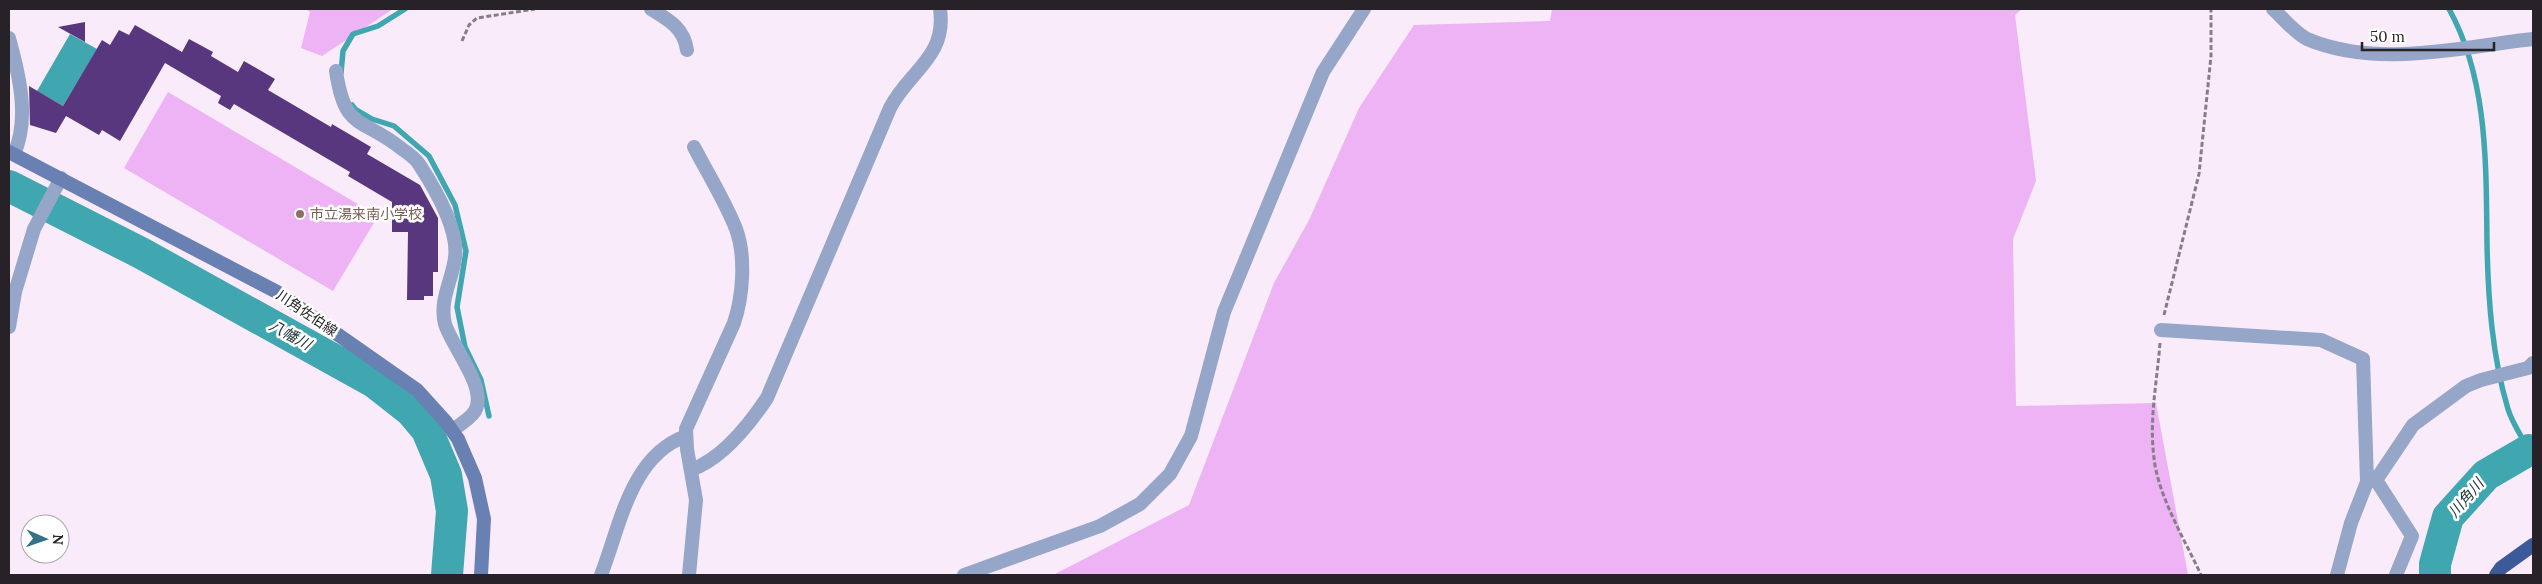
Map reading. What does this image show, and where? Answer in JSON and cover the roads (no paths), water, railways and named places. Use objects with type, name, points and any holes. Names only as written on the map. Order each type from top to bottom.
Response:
[{"type":"highway","points":[[2496,575],[2501,568],[2533,545]]},
{"type":"main road","name":"川角佐伯線","points":[[11,153],[58,183],[247,276],[291,301],[417,390],[452,430],[467,458],[480,498],[484,540],[481,575]]},
{"type":"street","points":[[651,9],[680,29],[685,39],[687,50]]},
{"type":"street","points":[[691,470],[712,460],[721,452],[752,419],[767,398],[890,108],[900,91],[931,56],[937,44],[940,31],[940,9]]},
{"type":"street","points":[[964,575],[1100,526],[1140,504],[1170,474],[1191,436],[1224,312],[1323,72],[1364,9]]},
{"type":"street","points":[[2273,9],[2306,38],[2358,54],[2400,54],[2533,39]]},
{"type":"street","points":[[9,38],[18,71],[22,121],[21,139],[11,153]]},
{"type":"street","points":[[336,71],[343,104],[349,114],[358,123],[385,136],[418,161],[437,193],[452,231],[455,257],[444,301],[443,313],[450,335],[478,394],[474,411],[452,430]]},
{"type":"street","points":[[688,575],[696,500],[686,436],[689,420],[734,323],[743,287],[736,230],[694,147]]},
{"type":"street","points":[[9,327],[15,292],[34,228],[58,183]]},
{"type":"street","points":[[2161,330],[2321,340],[2363,359],[2371,481],[2412,536],[2396,575]]},
{"type":"street","points":[[2338,575],[2351,523],[2371,481],[2413,425],[2466,386],[2481,380],[2528,368],[2533,363]]},
{"type":"street","points":[[601,575],[638,476],[652,459],[686,436]]},
{"type":"water","points":[[70,34],[97,49],[63,106],[37,91]]},
{"type":"waterway","points":[[341,73],[343,51],[353,34],[378,26],[405,9]]},
{"type":"waterway","points":[[2449,9],[2462,36],[2478,93],[2485,153],[2488,285],[2498,368],[2512,419],[2529,450],[2533,448]]},
{"type":"waterway","points":[[352,105],[355,109],[372,119],[394,126],[429,156],[455,205],[466,251],[457,307],[465,347],[481,380],[489,416]]},
{"type":"waterway","name":"八幡川","points":[[9,186],[141,253],[374,382],[411,411],[427,430],[446,475],[452,511],[447,575]]},
{"type":"waterway","name":"川角川","points":[[2435,575],[2435,564],[2448,517],[2486,475],[2529,450]]},
{"type":"place","name":"市立湯来南小学校","points":[[300,214]]}]
